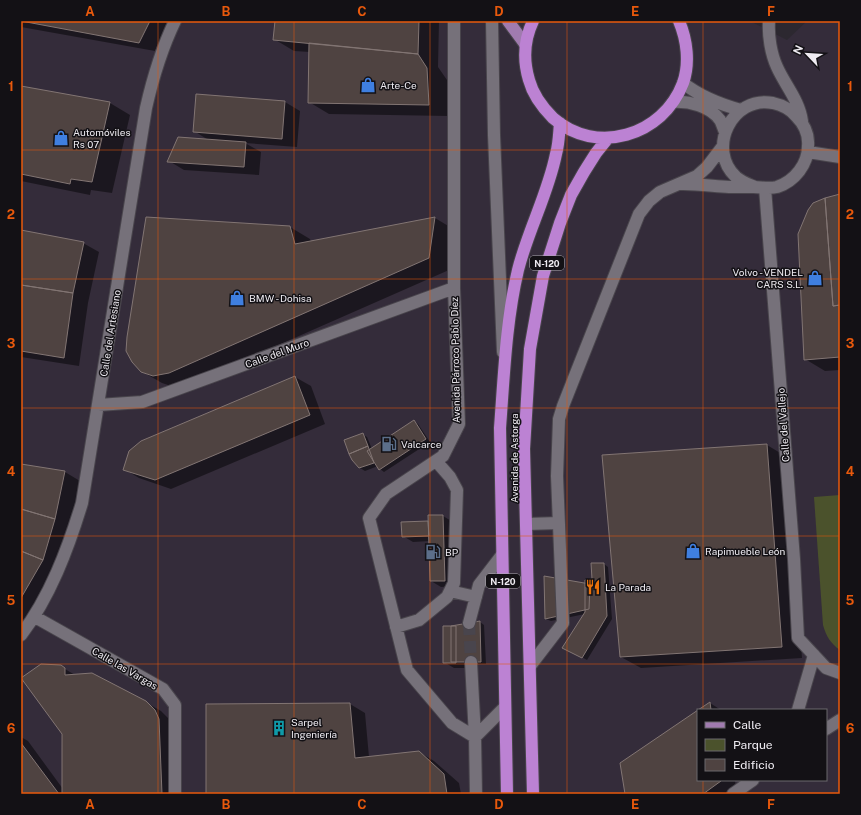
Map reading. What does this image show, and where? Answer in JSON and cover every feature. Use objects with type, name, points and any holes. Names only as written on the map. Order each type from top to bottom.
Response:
[{"type":"highway","points":[[533,21],[526,44],[526,67],[532,90],[544,109],[560,123],[576,132],[595,138],[621,136],[641,130],[659,118],[673,102],[683,83],[687,62],[686,40],[683,24]]},
{"type":"highway","name":"N-120","points":[[507,794],[500,428],[504,369],[510,311],[519,269],[552,170],[557,152],[560,123]]},
{"type":"highway","name":"Avenida de Astorga","points":[[533,794],[524,449],[526,393],[530,349],[543,276],[560,223],[571,195],[596,153],[608,138]]},
{"type":"main road","points":[[508,21],[526,44]]},
{"type":"street","name":"Calle del Artesiano","points":[[21,635],[35,617],[71,539],[80,511],[146,108],[153,76],[162,50],[175,21]]},
{"type":"street","name":"Avenida Párroco Pablo Díez","points":[[454,21],[454,288],[459,424],[443,456],[386,494],[369,518],[406,670],[452,723],[475,737]]},
{"type":"street","points":[[492,21],[494,150],[504,369]]},
{"type":"street","points":[[676,184],[760,188],[777,187],[788,182],[798,174],[804,164],[808,152],[806,131],[802,122],[800,110],[776,66],[768,28],[769,21]]},
{"type":"street","points":[[683,83],[696,93],[710,100],[741,110]]},
{"type":"street","points":[[673,102],[682,101],[704,108],[720,120],[725,132]]},
{"type":"street","points":[[760,188],[744,183],[732,172],[724,157],[722,146],[725,132],[731,120],[741,110],[753,104],[767,102],[780,105],[792,111],[802,122]]},
{"type":"street","points":[[530,666],[563,623],[558,476],[559,419],[563,406],[639,214],[649,201],[660,192],[697,176],[707,167],[722,146]]},
{"type":"street","points":[[808,152],[840,157]]},
{"type":"street","name":"Calle del Vallejo","points":[[760,188],[794,559],[798,638],[826,668],[840,674]]},
{"type":"street","name":"Calle del Muro","points":[[98,405],[142,402],[454,288]]},
{"type":"street","points":[[396,627],[419,620],[447,597],[454,584],[457,490],[450,477],[436,460]]},
{"type":"street","points":[[526,524],[559,523]]},
{"type":"street","points":[[469,623],[479,585],[502,555]]},
{"type":"street","points":[[450,591],[476,597]]},
{"type":"street","name":"Calle las Vargas","points":[[35,617],[163,690],[175,705],[175,794]]},
{"type":"street","points":[[798,709],[814,655]]},
{"type":"street","points":[[471,662],[476,794]]},
{"type":"street","points":[[475,737],[505,707]]},
{"type":"street","points":[[827,728],[840,720]]},
{"type":"street","points":[[733,794],[752,781]]},
{"type":"shaded area","points":[[21,21],[750,21],[787,40],[807,21],[840,21],[840,794],[21,794]]},
{"type":"green space","points":[[840,495],[840,650],[829,639],[823,625],[814,497]]},
{"type":"building","points":[[21,21],[150,21],[139,43]]},
{"type":"building","points":[[275,21],[419,21],[418,54],[273,40]]},
{"type":"building","name":"Arte-Ce","points":[[309,43],[418,54],[427,68],[429,105],[308,103]]},
{"type":"building","name":"Automóviles Rs 07","points":[[21,86],[110,102],[92,182],[71,179],[70,184],[21,174]]},
{"type":"building","points":[[196,94],[285,101],[282,139],[193,132]]},
{"type":"building","points":[[178,137],[246,142],[244,167],[167,162]]},
{"type":"building","points":[[840,194],[840,305],[833,306],[825,198]]},
{"type":"building","name":"Volvo - VENDEL CARS S.L.","points":[[825,198],[833,306],[840,305],[840,357],[804,360],[798,234],[808,210],[813,203]]},
{"type":"building","name":"BMW - Dohisa","points":[[146,217],[290,226],[295,244],[435,217],[429,258],[169,373],[153,376],[141,372],[132,362],[126,351]]},
{"type":"building","points":[[21,230],[84,242],[73,293],[21,285]]},
{"type":"building","points":[[21,285],[73,293],[64,358],[21,351]]},
{"type":"building","points":[[295,376],[310,415],[155,480],[123,470],[129,451],[141,441]]},
{"type":"building","points":[[414,420],[426,439],[379,470],[367,451]]},
{"type":"building","points":[[363,433],[368,446],[349,454],[344,440]]},
{"type":"building","name":"Rapimueble León","points":[[767,444],[782,647],[620,657],[602,455]]},
{"type":"building","points":[[368,446],[374,463],[359,468],[349,454]]},
{"type":"building","points":[[21,464],[65,471],[55,519],[21,509]]},
{"type":"building","points":[[21,509],[55,519],[43,560],[21,551]]},
{"type":"building","points":[[428,515],[443,515],[445,581],[430,581]]},
{"type":"building","points":[[428,521],[429,536],[402,537],[401,522]]},
{"type":"building","points":[[21,551],[43,560],[21,598]]},
{"type":"building","points":[[591,563],[604,563],[607,616],[582,658],[562,648],[585,612],[585,580],[592,579]]},
{"type":"building","points":[[544,576],[590,584],[589,609],[545,619]]},
{"type":"building","points":[[480,621],[481,662],[451,662],[451,626]]},
{"type":"building","points":[[443,626],[456,626],[456,663],[443,663]]},
{"type":"building","points":[[41,664],[61,665],[65,668],[65,675],[92,673],[146,701],[155,710],[159,719],[162,794],[62,794],[62,734],[21,678]]},
{"type":"building","points":[[710,702],[711,709],[700,709]]},
{"type":"building","name":"Sarpel Ingeniería","points":[[350,703],[355,758],[419,751],[444,774],[447,794],[206,794],[206,704]]},
{"type":"building","points":[[697,711],[697,781],[721,781],[703,794],[625,794],[620,763]]},
{"type":"building","points":[[21,743],[59,794],[21,794]]},
{"type":"tunnel","points":[[469,623],[471,662]]},
{"type":"place","name":"Arte-Ce","points":[[368,85]]},
{"type":"place","name":"Automóviles Rs 07","points":[[61,138]]},
{"type":"place","name":"Volvo - VENDEL CARS S.L.","points":[[815,278]]},
{"type":"place","name":"BMW - Dohisa","points":[[237,298]]},
{"type":"place","name":"Valcarce","points":[[389,444]]},
{"type":"place","name":"Rapimueble León","points":[[693,551]]},
{"type":"place","name":"BP","points":[[433,552]]},
{"type":"place","name":"La Parada","points":[[593,587]]},
{"type":"place","name":"Sarpel Ingeniería","points":[[279,728]]}]
